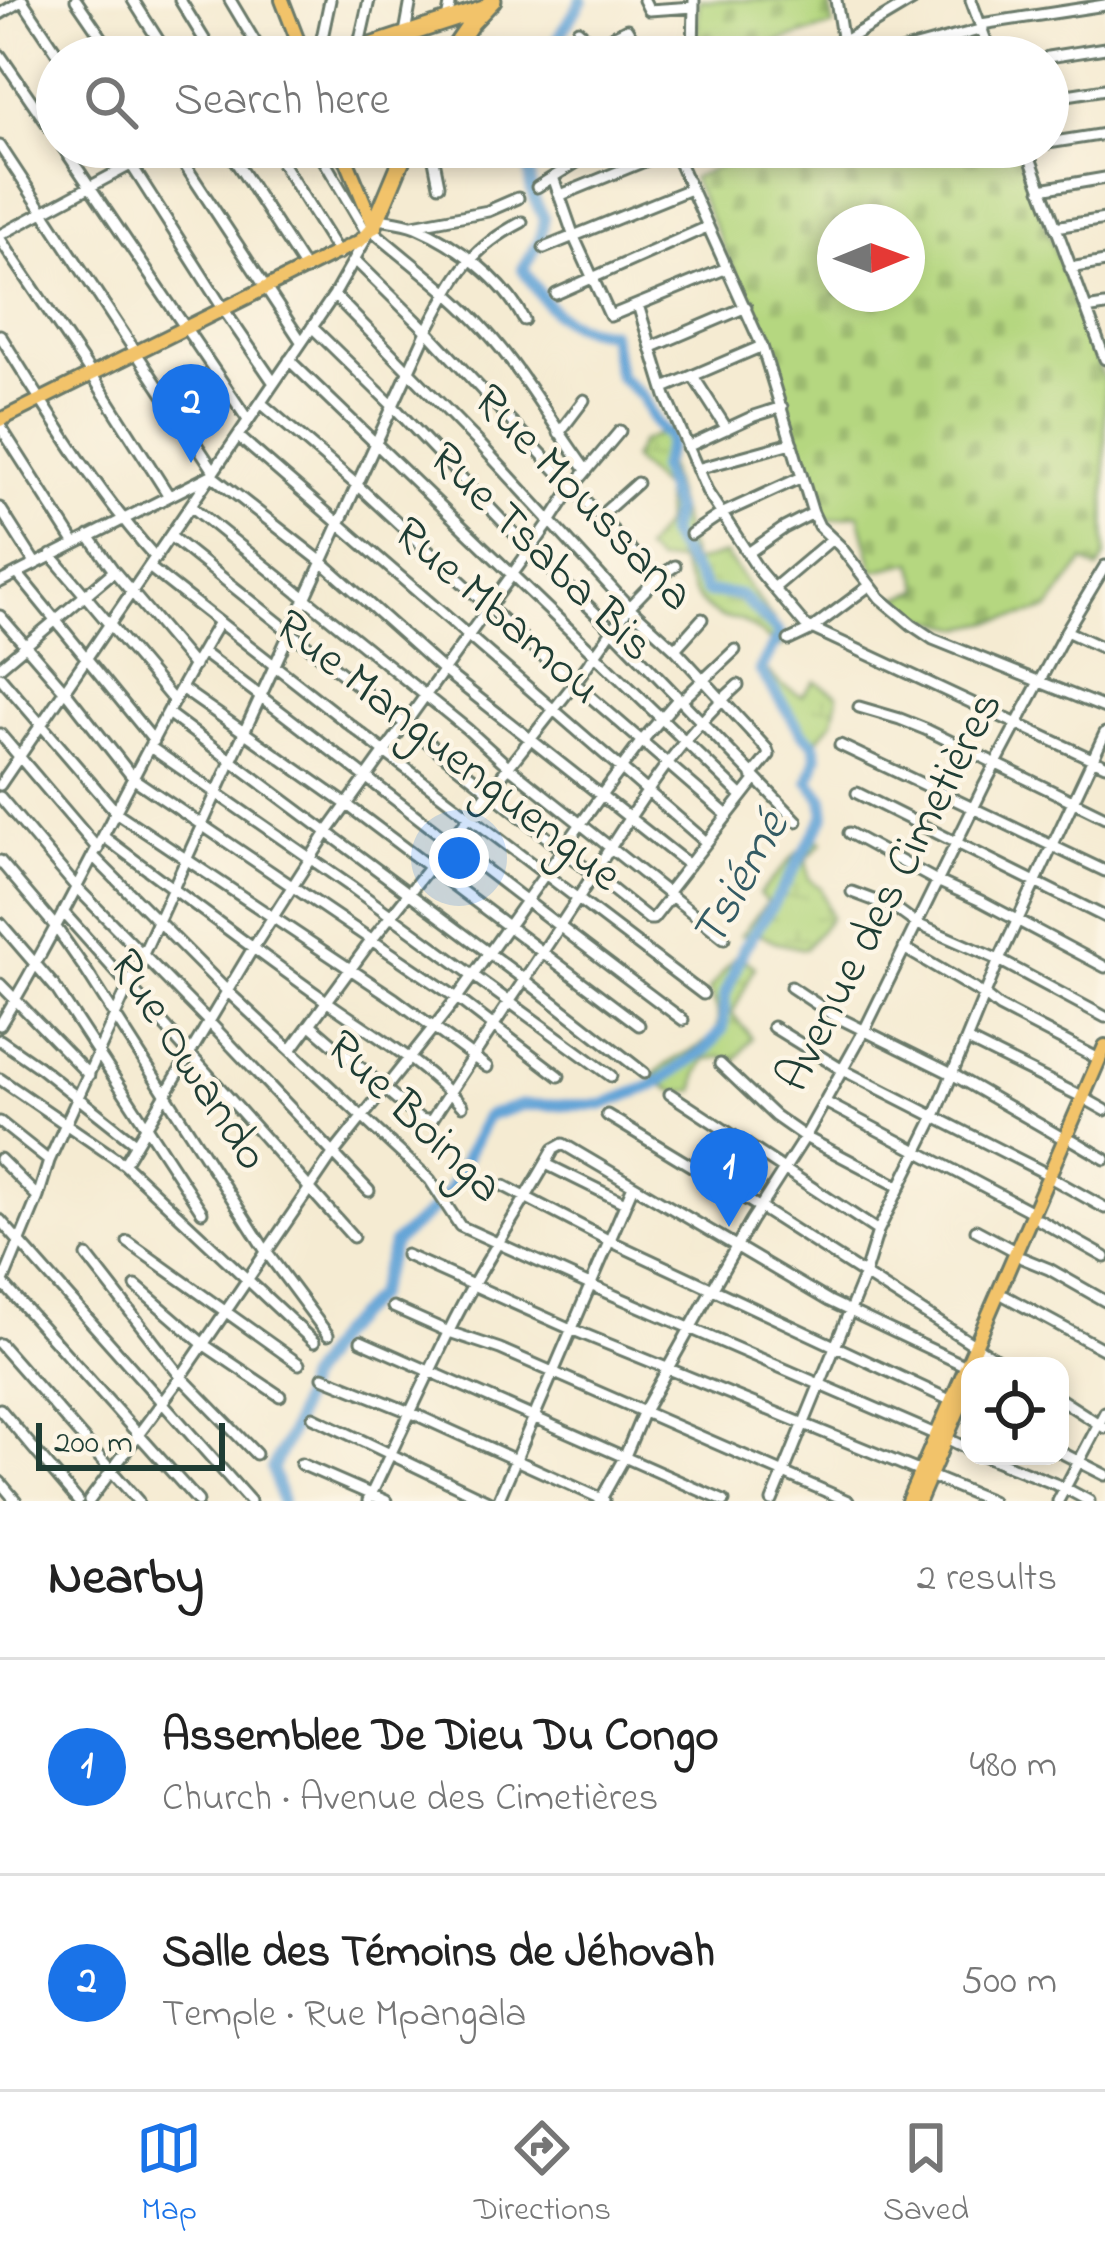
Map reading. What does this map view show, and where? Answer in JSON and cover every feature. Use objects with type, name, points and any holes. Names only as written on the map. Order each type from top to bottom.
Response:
[{"type":"highway","points":[[396,36],[489,3]]},
{"type":"highway","points":[[467,36],[489,3]]},
{"type":"highway","points":[[413,30],[441,31],[444,36]]},
{"type":"highway","points":[[373,228],[399,168]]},
{"type":"main road","points":[[284,2],[296,36]]},
{"type":"main road","points":[[0,423],[339,254],[373,228],[349,168]]},
{"type":"main road","points":[[976,1357],[1103,1056]]},
{"type":"main road","points":[[980,1348],[1020,1255]]},
{"type":"main road","points":[[908,1501],[961,1405]]},
{"type":"main road","points":[[919,1501],[925,1474]]},
{"type":"street","points":[[0,14],[23,0],[46,36]]},
{"type":"street","points":[[76,0],[101,36]]},
{"type":"street","points":[[133,0],[156,36]]},
{"type":"street","points":[[180,0],[202,36]]},
{"type":"street","points":[[230,0],[251,36]]},
{"type":"street","points":[[323,36],[330,0]]},
{"type":"street","points":[[361,36],[369,0]]},
{"type":"street","points":[[411,0],[413,30]]},
{"type":"street","points":[[447,20],[451,0]]},
{"type":"street","points":[[644,0],[649,10],[694,4],[693,36]]},
{"type":"street","points":[[836,0],[842,36]]},
{"type":"street","points":[[888,0],[892,13]]},
{"type":"street","points":[[854,36],[913,0]]},
{"type":"street","points":[[971,0],[985,36]]},
{"type":"street","points":[[951,36],[1105,5]]},
{"type":"street","points":[[578,30],[583,36]]},
{"type":"street","points":[[1069,54],[1105,48]]},
{"type":"street","points":[[0,55],[36,107]]},
{"type":"street","points":[[1069,95],[1105,89]]},
{"type":"street","points":[[1069,140],[1105,134]]},
{"type":"street","points":[[0,146],[212,473],[322,562],[443,670],[689,865]]},
{"type":"street","points":[[77,168],[248,420]]},
{"type":"street","points":[[127,168],[0,237],[169,496]]},
{"type":"street","points":[[134,168],[274,383]]},
{"type":"street","points":[[183,168],[301,341]]},
{"type":"street","points":[[240,168],[307,270]]},
{"type":"street","points":[[285,168],[339,254]]},
{"type":"street","points":[[331,168],[373,228],[485,331],[586,470]]},
{"type":"street","points":[[436,168],[439,185]]},
{"type":"street","points":[[538,187],[568,168]]},
{"type":"street","points":[[561,195],[627,168]]},
{"type":"street","points":[[683,168],[762,346],[819,526],[890,609],[933,639],[1105,708]]},
{"type":"street","points":[[1034,168],[1104,353]]},
{"type":"street","points":[[554,177],[574,237],[610,316],[727,268]]},
{"type":"street","points":[[1042,189],[1105,178]]},
{"type":"street","points":[[544,248],[690,189]]},
{"type":"street","points":[[373,228],[488,211],[518,198]]},
{"type":"street","points":[[1055,227],[1105,219]]},
{"type":"street","points":[[198,1501],[1,1284],[49,1161],[427,331],[469,259],[484,244],[522,222]]},
{"type":"street","points":[[413,225],[493,278],[524,320]]},
{"type":"street","points":[[556,294],[707,227]]},
{"type":"street","points":[[0,785],[334,295],[373,228]]},
{"type":"street","points":[[355,260],[656,578]]},
{"type":"street","points":[[1070,268],[1105,262]]},
{"type":"street","name":"Rue Moussana","points":[[334,295],[767,749],[767,758],[754,778]]},
{"type":"street","points":[[638,304],[664,388],[697,469],[748,554],[810,630],[1099,762]]},
{"type":"street","points":[[1086,309],[1105,306]]},
{"type":"street","points":[[652,347],[746,307]]},
{"type":"street","points":[[312,327],[797,821]]},
{"type":"street","name":"Rue Manguenguengue","points":[[0,335],[153,563],[386,753],[703,994]]},
{"type":"street","points":[[664,388],[762,346]]},
{"type":"street","name":"Rue Tsaba Bis","points":[[289,360],[742,796]]},
{"type":"street","points":[[693,376],[727,429]]},
{"type":"street","points":[[559,433],[584,400]]},
{"type":"street","points":[[261,403],[727,815]]},
{"type":"street","points":[[687,447],[782,407]]},
{"type":"street","points":[[0,423],[74,542]]},
{"type":"street","points":[[124,1164],[346,804],[572,488],[620,431]]},
{"type":"street","name":"Rue Mbamou","points":[[238,436],[706,842]]},
{"type":"street","points":[[697,469],[792,443]]},
{"type":"street","points":[[1,580],[212,473]]},
{"type":"street","points":[[691,534],[721,514],[802,477]]},
{"type":"street","points":[[599,518],[637,483]]},
{"type":"street","points":[[191,506],[724,938]]},
{"type":"street","points":[[0,508],[35,563]]},
{"type":"street","points":[[748,554],[812,513]]},
{"type":"street","points":[[89,536],[194,665]]},
{"type":"street","points":[[170,536],[651,920],[754,778]]},
{"type":"street","points":[[773,588],[832,539]]},
{"type":"street","points":[[51,555],[174,701]]},
{"type":"street","points":[[291,1050],[629,607],[656,578],[675,566]]},
{"type":"street","name":"Avenue des Cimetières","points":[[602,1500],[712,1288],[865,1029],[1016,724],[1105,566]]},
{"type":"street","points":[[0,667],[114,571]]},
{"type":"street","points":[[17,573],[152,744],[611,1076]]},
{"type":"street","points":[[789,640],[869,586]]},
{"type":"street","points":[[1093,586],[1105,592]]},
{"type":"street","points":[[0,616],[134,779],[457,998],[559,1076]]},
{"type":"street","points":[[675,649],[702,620]]},
{"type":"street","points":[[0,1025],[220,622]]},
{"type":"street","points":[[1066,631],[1105,649]]},
{"type":"street","points":[[88,1501],[181,1377],[333,1154],[457,998],[641,742],[736,650]]},
{"type":"street","points":[[202,652],[683,1020]]},
{"type":"street","points":[[0,677],[117,813],[487,1067]]},
{"type":"street","points":[[311,1025],[425,1122],[431,1121],[667,763],[738,686]]},
{"type":"street","points":[[182,688],[346,804],[639,1025]]},
{"type":"street","points":[[859,707],[900,718],[1105,817]]},
{"type":"street","points":[[169,714],[644,1073]]},
{"type":"street","points":[[772,1501],[878,1231],[935,1116],[1050,846],[1099,762],[1105,733]]},
{"type":"street","name":"Rue Boinga","points":[[0,734],[95,852],[159,922],[438,1191],[460,1226],[961,1446]]},
{"type":"street","points":[[840,745],[1105,871]]},
{"type":"street","points":[[857,793],[1105,917]]},
{"type":"street","points":[[0,797],[77,888],[369,1191]]},
{"type":"street","points":[[849,832],[1105,967]]},
{"type":"street","points":[[104,837],[408,1057],[462,1106]]},
{"type":"street","name":"Rue Owando","points":[[0,861],[55,926],[116,1014],[267,1253],[328,1335]]},
{"type":"street","points":[[852,892],[895,908],[917,924],[999,960],[1105,1016]]},
{"type":"street","points":[[62,911],[353,1237]]},
{"type":"street","points":[[0,923],[99,1052],[202,1212]]},
{"type":"street","points":[[904,948],[999,1007],[1103,1056]]},
{"type":"street","points":[[0,984],[89,1075]]},
{"type":"street","points":[[791,987],[833,1015],[1105,1159]]},
{"type":"street","points":[[773,1027],[841,1069],[1105,1208]]},
{"type":"street","points":[[0,1040],[135,1143]]},
{"type":"street","points":[[967,1040],[1105,1110]]},
{"type":"street","points":[[720,1064],[775,1116],[805,1137],[900,1187]]},
{"type":"street","points":[[0,1078],[124,1164],[314,1342]]},
{"type":"street","points":[[670,1094],[878,1231]]},
{"type":"street","points":[[825,1102],[1105,1257]]},
{"type":"street","points":[[607,1115],[994,1357]]},
{"type":"street","points":[[0,1122],[49,1161]]},
{"type":"street","points":[[369,1497],[448,1332],[554,1148],[563,1144],[829,1300],[961,1361]]},
{"type":"street","points":[[0,1159],[38,1197]]},
{"type":"street","points":[[546,1164],[625,1203]]},
{"type":"street","points":[[504,1186],[608,1240],[961,1405]]},
{"type":"street","points":[[498,1501],[633,1186]]},
{"type":"street","points":[[0,1220],[250,1501]]},
{"type":"street","points":[[976,1230],[1105,1301]]},
{"type":"street","points":[[128,1242],[299,1364]]},
{"type":"street","points":[[406,1255],[571,1329],[991,1501]]},
{"type":"street","points":[[87,1256],[181,1377],[256,1454]]},
{"type":"street","points":[[136,1286],[203,1344],[280,1396]]},
{"type":"street","points":[[1006,1296],[1105,1350]]},
{"type":"street","points":[[393,1307],[448,1332],[500,1348],[848,1501]]},
{"type":"street","points":[[361,1341],[724,1501]]},
{"type":"street","points":[[0,1344],[138,1501]]},
{"type":"street","points":[[323,1377],[602,1500]]},
{"type":"street","points":[[1069,1405],[1102,1426]]},
{"type":"street","points":[[0,1409],[78,1501]]},
{"type":"street","points":[[1058,1501],[1102,1426],[1105,1412]]},
{"type":"street","points":[[313,1418],[488,1501]]},
{"type":"street","points":[[1069,1457],[1105,1474]]},
{"type":"street","points":[[301,1464],[386,1501]]},
{"type":"street","points":[[1008,1465],[1089,1501]]},
{"type":"street","points":[[0,1482],[16,1501]]},
{"type":"green space","points":[[699,0],[829,0],[833,26],[798,36],[696,36]]},
{"type":"green space","points":[[715,168],[1024,168],[1105,384],[1105,556],[1098,570],[1084,561],[1048,610],[963,628],[912,615],[892,600],[921,590],[913,562],[874,571],[859,514],[825,521],[768,344],[692,178]]},
{"type":"green space","points":[[673,428],[667,464],[693,563],[725,554],[786,637],[782,647],[737,619],[712,613],[694,593],[679,561],[657,562],[644,550],[665,523],[664,490],[632,459],[641,442]]},
{"type":"green space","points":[[766,669],[781,685],[802,696],[815,681],[838,695],[833,721],[814,743],[761,679]]},
{"type":"green space","points":[[812,836],[822,842],[806,860],[809,879],[821,888],[831,917],[805,949],[761,934],[741,935],[767,902],[759,894]]},
{"type":"green space","points":[[737,954],[755,967],[732,1014],[752,1038],[732,1065],[723,1057],[706,1059],[695,1091],[675,1092],[652,1078],[712,1036],[717,1010],[709,990]]},
{"type":"waterway","name":"Tsiémé","points":[[560,36],[582,0]]},
{"type":"waterway","name":"Tsiémé","points":[[282,1501],[272,1469],[294,1425],[306,1381],[337,1334],[376,1296],[394,1243],[449,1191],[487,1116],[522,1105],[602,1105],[654,1085],[707,1049],[723,1028],[725,995],[744,948],[825,815],[823,799],[809,781],[817,756],[814,743],[802,733],[760,670],[780,634],[740,595],[707,592],[669,535],[674,511],[661,468],[670,440],[642,396],[619,376],[610,332],[578,326],[557,314],[523,269],[540,239],[544,217],[530,184],[530,168]]},
{"type":"place","name":"Salle des Témoins de Jéhovah","points":[[191,463]]},
{"type":"place","name":"Assemblee De Dieu Du Congo","points":[[729,1227]]}]
